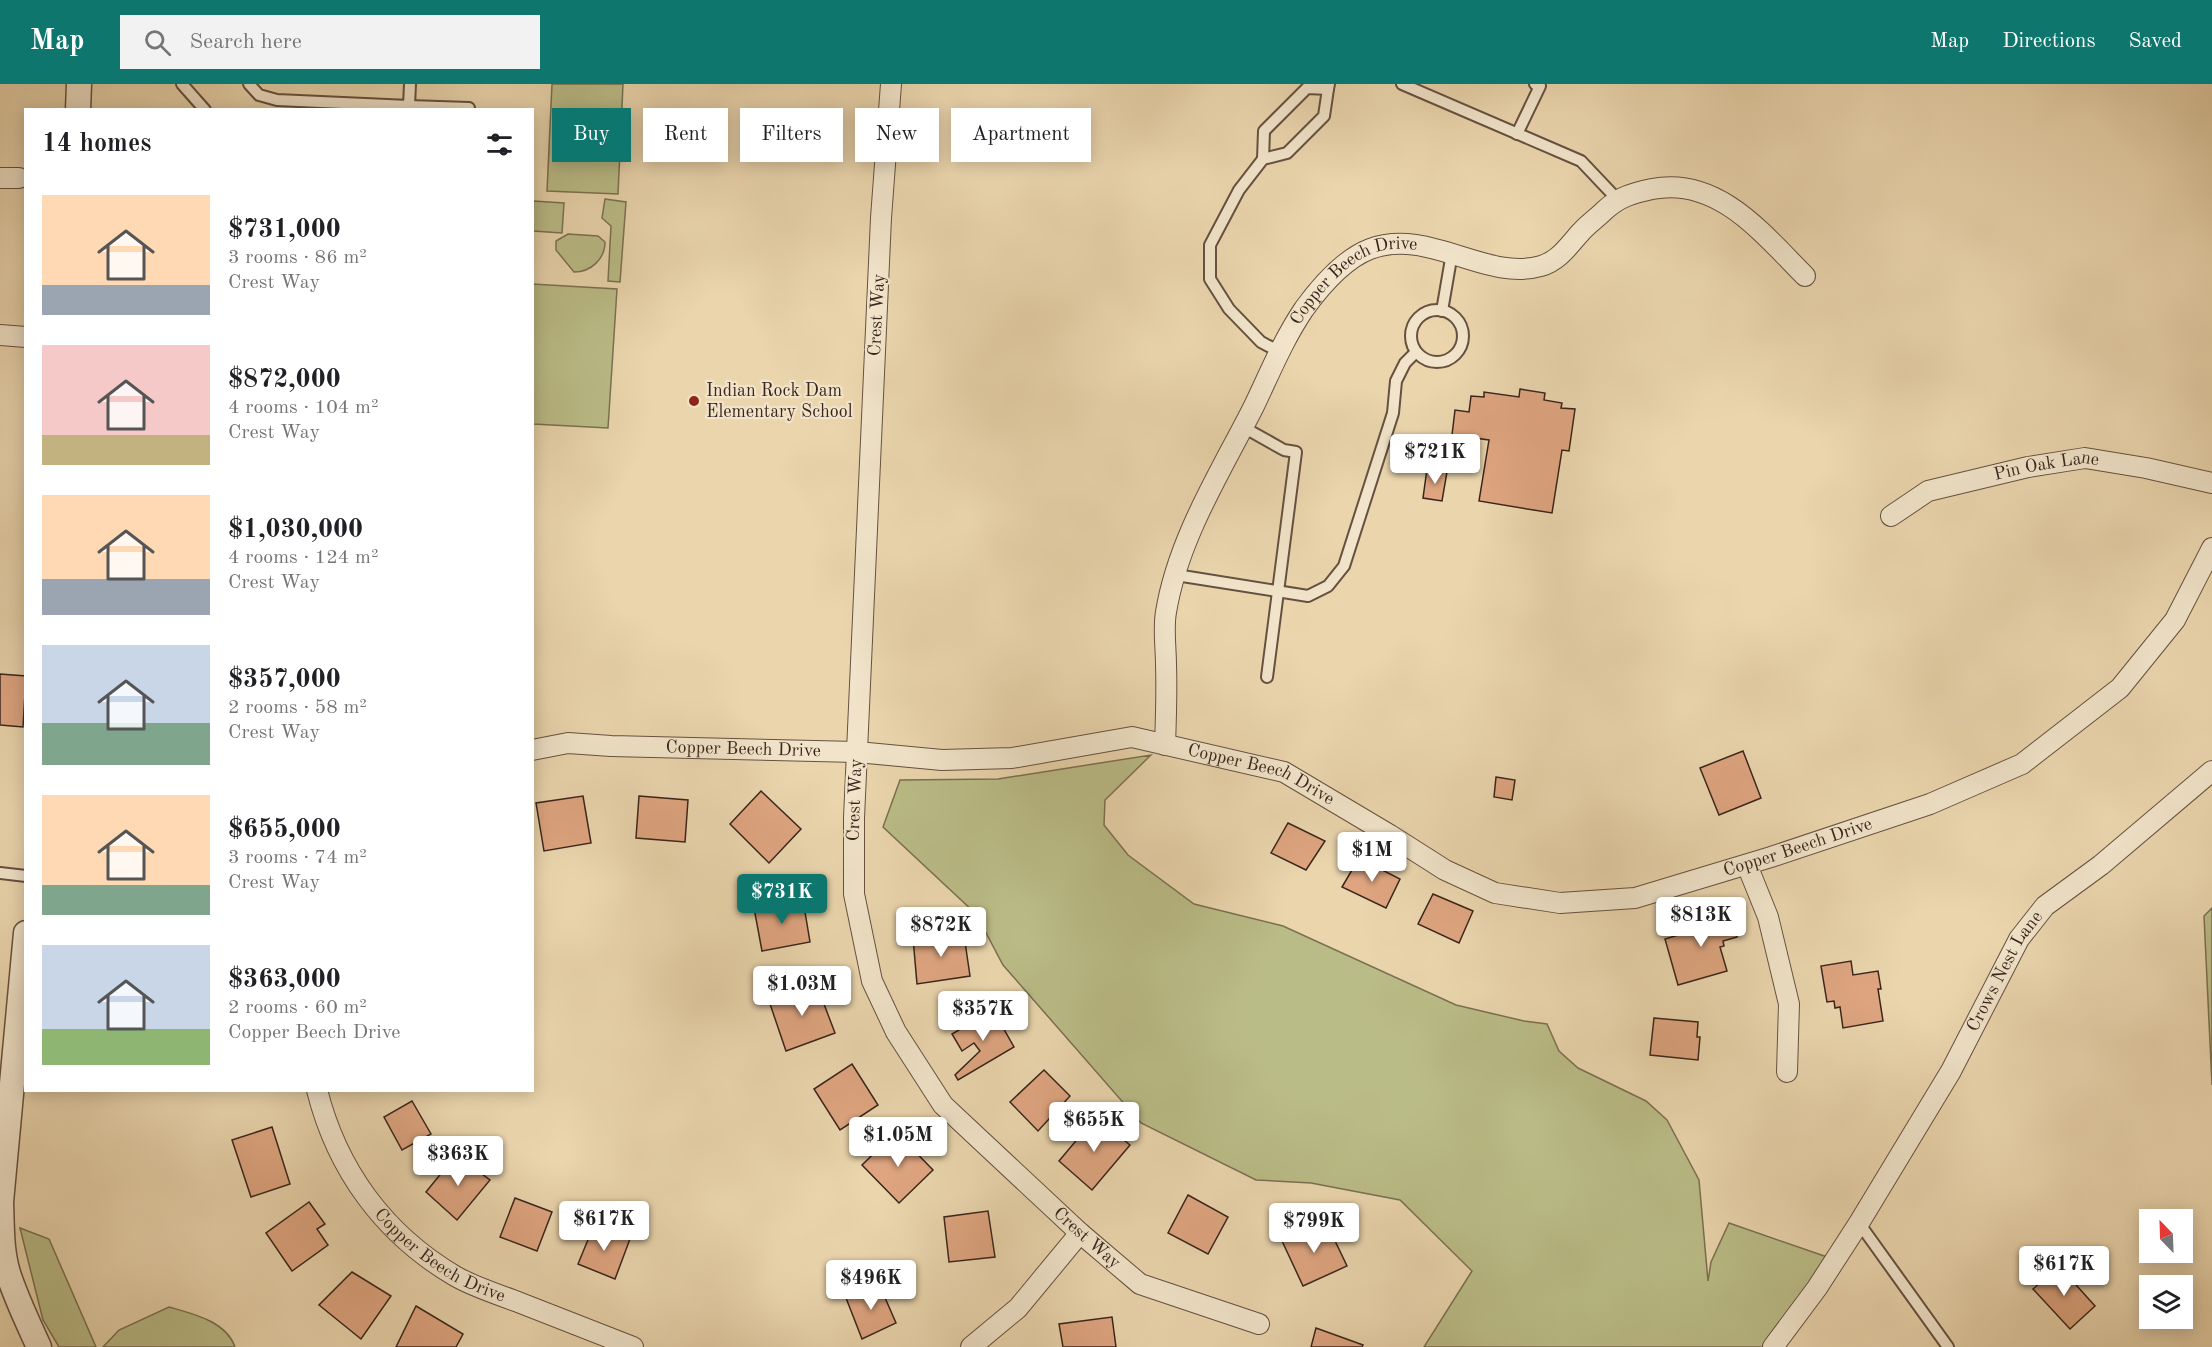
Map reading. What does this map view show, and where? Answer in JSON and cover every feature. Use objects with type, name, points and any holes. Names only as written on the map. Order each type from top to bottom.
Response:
[{"type":"street","points":[[78,108],[79,84]]},
{"type":"street","name":"Crest Way","points":[[891,84],[881,230],[857,752],[854,894],[872,981],[896,1032],[943,1105],[1080,1233],[1140,1284],[1259,1324]]},
{"type":"street","name":"Copper Beech Drive","points":[[1165,745],[1166,614],[1181,554],[1280,352],[1304,309],[1328,281],[1348,263],[1370,249],[1402,243],[1521,269],[1543,265],[1560,256],[1581,232],[1617,199],[1665,186],[1696,190],[1735,208],[1805,276]]},
{"type":"street","points":[[0,335],[24,337]]},
{"type":"street","name":"Pin Oak Lane","points":[[1891,516],[1928,491],[2028,467],[2085,458],[2146,468],[2212,483]]},
{"type":"street","name":"Copper Beech Drive","points":[[534,750],[568,743],[857,752],[942,760],[1012,758],[1132,737],[1284,772],[1445,870],[1496,893],[1560,903],[1635,898],[1747,865],[1930,804],[2022,764],[2120,688],[2175,620],[2212,548]]},
{"type":"street","name":"Crows Nest Lane","points":[[1773,1347],[1817,1288],[1859,1223],[1951,1071],[2019,939],[2044,906],[2101,865],[2212,771]]},
{"type":"street","points":[[1747,865],[1768,917],[1789,1004],[1787,1072]]},
{"type":"street","points":[[24,955],[1,1202],[3,1247],[8,1272],[20,1306],[39,1347]]},
{"type":"street","name":"Copper Beech Drive","points":[[318,1092],[325,1120],[339,1153],[355,1180],[395,1231],[418,1251],[456,1277],[633,1347]]},
{"type":"street","points":[[971,1347],[1018,1308],[1080,1233]]},
{"type":"lane","points":[[182,84],[203,108]]},
{"type":"lane","points":[[249,84],[260,95],[277,100],[469,108]]},
{"type":"lane","points":[[409,106],[410,84]]},
{"type":"lane","points":[[1402,84],[1581,161],[1617,199]]},
{"type":"lane","points":[[1517,134],[1540,86],[1535,84]]},
{"type":"lane","points":[[1263,159],[1287,153],[1324,116],[1328,86],[1307,88],[1264,131],[1263,159],[1239,190],[1210,245],[1210,279],[1229,309],[1261,342],[1280,352]]},
{"type":"lane","points":[[1442,311],[1452,253]]},
{"type":"lane","points":[[1442,311],[1457,320],[1462,328],[1461,346],[1449,359],[1431,362],[1416,352],[1410,335],[1412,327],[1424,313],[1442,311]]},
{"type":"lane","points":[[1176,574],[1308,596],[1328,586],[1344,566],[1393,412],[1396,381],[1405,363],[1416,352]]},
{"type":"lane","points":[[1243,427],[1284,450],[1296,452],[1267,677]]},
{"type":"lane","points":[[0,873],[24,876]]},
{"type":"lane","points":[[1859,1223],[1948,1347]]},
{"type":"green space","points":[[552,84],[623,84],[622,108],[552,108],[552,162],[619,162],[618,194],[547,191]]},
{"type":"green space","points":[[605,199],[626,202],[620,282],[608,281],[611,226],[602,218]]},
{"type":"green space","points":[[534,201],[564,203],[562,233],[534,231]]},
{"type":"green space","points":[[568,234],[598,236],[605,242],[600,259],[586,270],[574,272],[556,250],[556,241]]},
{"type":"green space","points":[[534,284],[617,289],[608,428],[534,424]]},
{"type":"green space","points":[[1151,755],[1105,800],[1104,825],[1128,855],[1194,904],[1283,926],[1456,1005],[1547,1024],[1559,1051],[1578,1068],[1646,1101],[1667,1120],[1699,1180],[1708,1281],[1711,1262],[1729,1223],[1830,1258],[1773,1347],[1424,1347],[1472,1271],[1400,1200],[1311,1183],[1256,1180],[1141,1123],[1003,965],[976,914],[883,827],[900,780],[998,779]]},
{"type":"green space","points":[[2212,908],[2212,1085],[2204,916]]},
{"type":"green space","points":[[20,1228],[49,1239],[96,1347],[59,1347],[43,1320]]},
{"type":"green space","points":[[169,1307],[208,1320],[231,1338],[235,1347],[103,1347],[119,1330]]},
{"type":"building","points":[[1520,389],[1545,393],[1544,400],[1562,403],[1561,408],[1575,409],[1569,451],[1562,450],[1552,513],[1479,501],[1489,440],[1452,435],[1455,410],[1469,412],[1471,396],[1484,397],[1484,392],[1519,397]]},
{"type":"building","points":[[1427,469],[1447,472],[1442,501],[1423,498]]},
{"type":"building","points":[[0,674],[24,676],[23,727],[0,725]]},
{"type":"building","points":[[1743,751],[1761,798],[1719,815],[1700,768]]},
{"type":"building","points":[[1496,777],[1515,780],[1512,800],[1494,797]]},
{"type":"building","points":[[761,791],[801,829],[769,863],[730,824]]},
{"type":"building","points":[[583,796],[591,843],[544,851],[536,803]]},
{"type":"building","points":[[639,796],[688,800],[685,842],[636,838]]},
{"type":"building","points":[[1288,823],[1325,841],[1306,870],[1271,853]]},
{"type":"building","points":[[1359,858],[1400,879],[1386,908],[1342,887]]},
{"type":"building","points":[[1433,894],[1473,911],[1459,943],[1418,924]]},
{"type":"building","points":[[803,900],[810,942],[762,951],[754,908]]},
{"type":"building","points":[[1730,910],[1737,937],[1723,941],[1724,946],[1720,947],[1727,971],[1678,985],[1665,939],[1695,930],[1693,920]]},
{"type":"building","points":[[964,935],[970,976],[917,984],[913,938]]},
{"type":"building","points":[[1851,961],[1853,975],[1878,971],[1883,1021],[1843,1028],[1840,1007],[1835,1008],[1834,1001],[1827,1002],[1821,966]]},
{"type":"building","points":[[816,983],[835,1033],[786,1051],[769,1001]]},
{"type":"building","points":[[993,1010],[1014,1047],[958,1080],[955,1075],[980,1051],[974,1043],[962,1051],[952,1034]]},
{"type":"building","points":[[1654,1018],[1698,1022],[1697,1037],[1700,1037],[1698,1060],[1650,1055]]},
{"type":"building","points":[[852,1064],[878,1105],[840,1130],[814,1089]]},
{"type":"building","points":[[1044,1070],[1070,1096],[1038,1131],[1010,1102]]},
{"type":"building","points":[[412,1101],[431,1134],[402,1150],[384,1117]]},
{"type":"building","points":[[1096,1117],[1130,1145],[1092,1190],[1059,1161]]},
{"type":"building","points":[[272,1127],[290,1184],[251,1197],[232,1140]]},
{"type":"building","points":[[896,1132],[933,1170],[899,1203],[862,1165]]},
{"type":"building","points":[[456,1155],[490,1180],[457,1220],[426,1192]]},
{"type":"building","points":[[1188,1195],[1228,1217],[1208,1254],[1168,1233]]},
{"type":"building","points":[[515,1198],[552,1212],[537,1251],[500,1237]]},
{"type":"building","points":[[309,1202],[325,1224],[317,1229],[328,1245],[292,1271],[266,1233]]},
{"type":"building","points":[[988,1211],[995,1257],[949,1262],[944,1217]]},
{"type":"building","points":[[1326,1222],[1347,1266],[1303,1286],[1282,1241]]},
{"type":"building","points":[[594,1225],[630,1239],[615,1279],[578,1264]]},
{"type":"building","points":[[2059,1266],[2095,1306],[2070,1329],[2033,1289]]},
{"type":"building","points":[[352,1272],[391,1296],[361,1339],[319,1305]]},
{"type":"building","points":[[879,1284],[896,1323],[862,1339],[846,1298]]},
{"type":"building","points":[[416,1306],[463,1334],[456,1347],[396,1347]]},
{"type":"building","points":[[1112,1317],[1116,1347],[1063,1347],[1059,1324]]},
{"type":"building","points":[[1316,1328],[1363,1345],[1362,1347],[1311,1347]]},
{"type":"place","name":"Indian Rock Dam Elementary School","points":[[694,401]]}]
